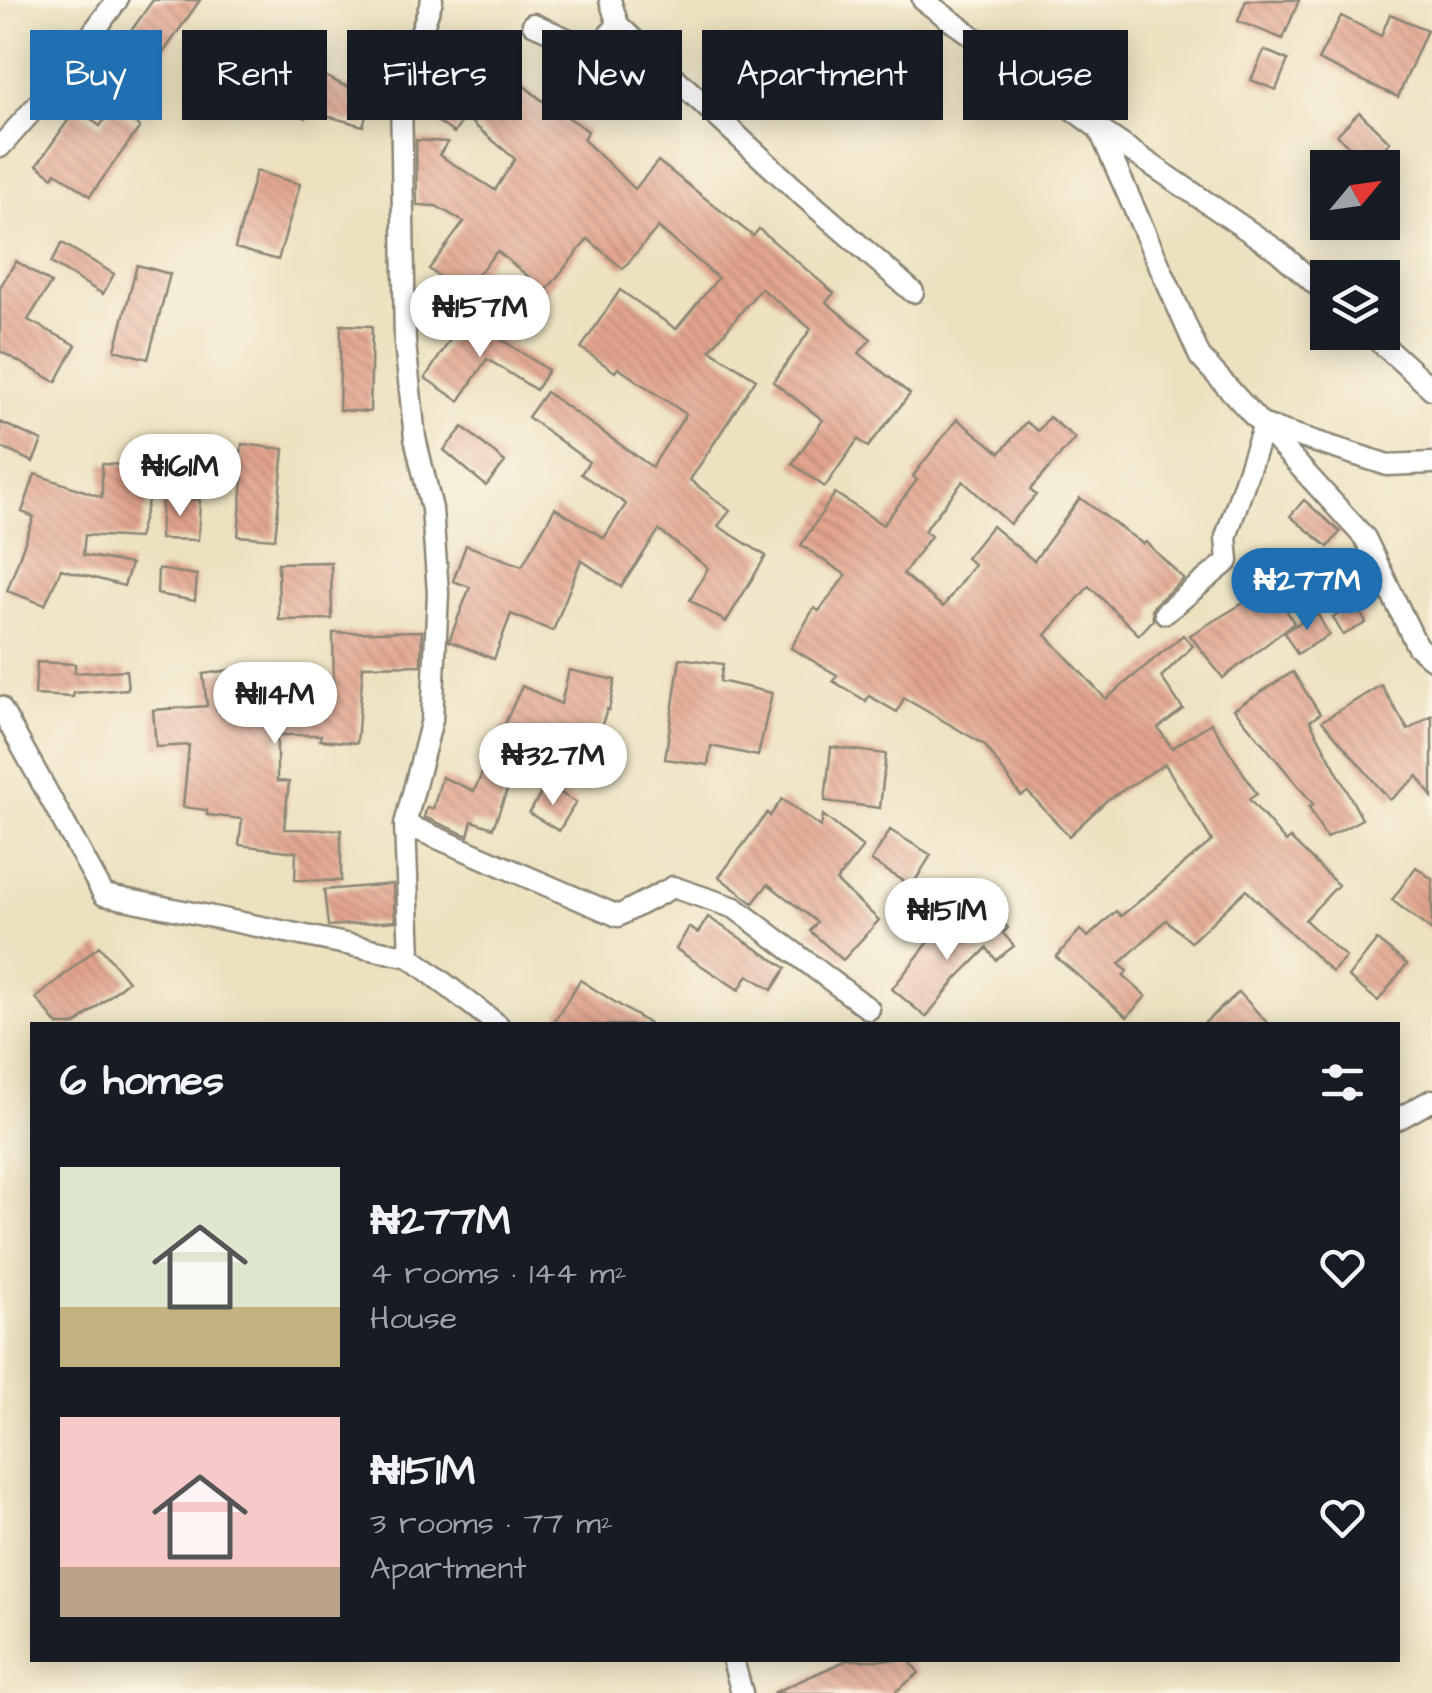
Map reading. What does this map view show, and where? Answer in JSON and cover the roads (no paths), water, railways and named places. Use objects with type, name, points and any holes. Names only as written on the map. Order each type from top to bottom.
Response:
[{"type":"street","points":[[0,147],[48,92],[116,0]]},
{"type":"street","points":[[410,957],[405,824],[432,720],[438,593],[432,509],[415,438],[405,342],[402,90],[432,0]]},
{"type":"street","points":[[610,0],[618,25],[913,292]]},
{"type":"street","points":[[923,0],[1099,129],[1278,251],[1310,280]]},
{"type":"street","points":[[532,24],[594,51],[618,25]]},
{"type":"street","points":[[1099,129],[1200,357],[1365,538],[1418,646],[1432,659]]},
{"type":"street","points":[[1389,350],[1432,389]]},
{"type":"street","points":[[1264,425],[1388,465],[1432,464]]},
{"type":"street","points":[[1164,613],[1228,561],[1226,537],[1264,425]]},
{"type":"street","points":[[0,708],[104,895],[410,957],[494,1022]]},
{"type":"street","points":[[405,824],[618,916],[673,888],[734,908],[868,1009]]},
{"type":"street","points":[[1400,1118],[1432,1100]]},
{"type":"street","points":[[734,1662],[742,1693]]}]
